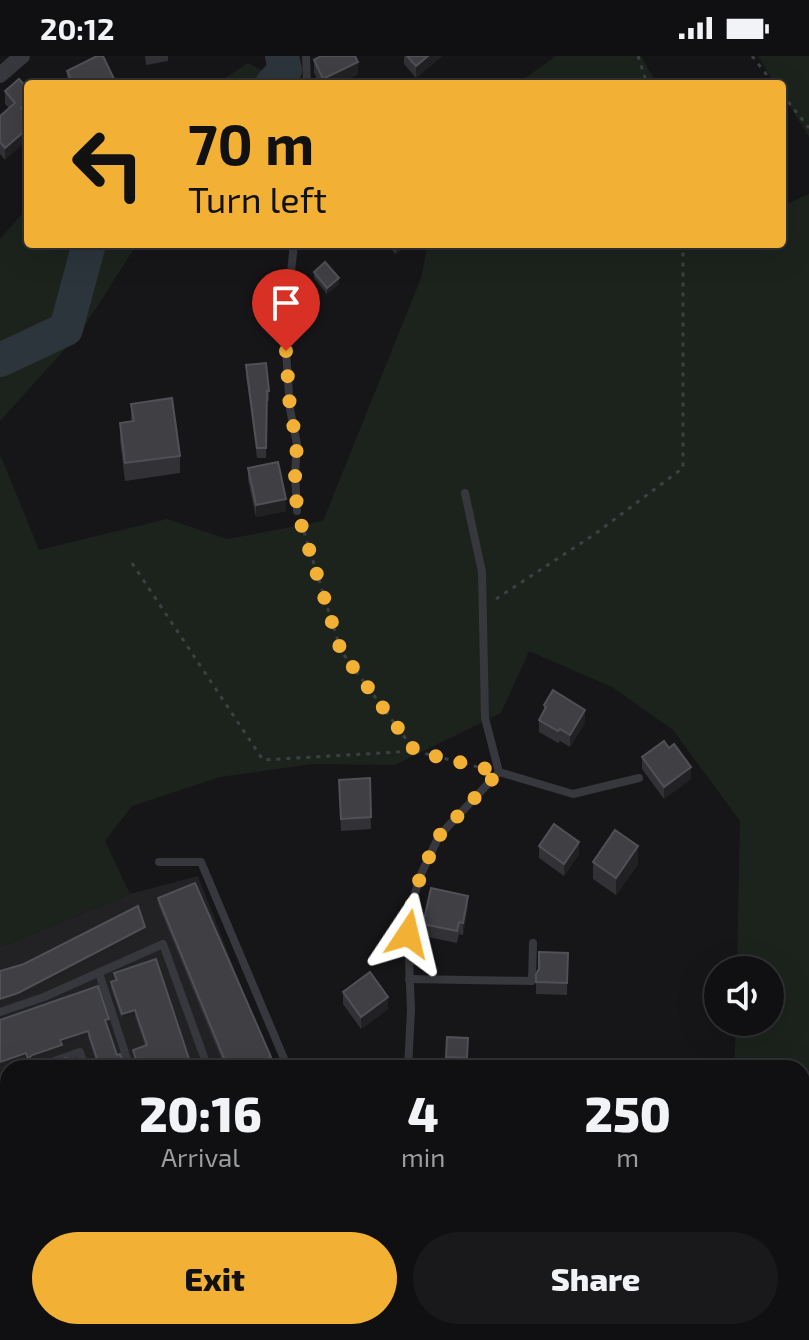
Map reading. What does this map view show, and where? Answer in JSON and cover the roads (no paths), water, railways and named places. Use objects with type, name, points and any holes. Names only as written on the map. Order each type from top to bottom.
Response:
[{"type":"street","points":[[0,75],[22,56]]},
{"type":"lane","points":[[306,56],[307,80]]},
{"type":"lane","points":[[294,248],[286,351],[290,409],[297,444],[297,511]]},
{"type":"lane","points":[[465,493],[482,572],[485,718],[499,772]]},
{"type":"lane","points":[[499,772],[573,794],[639,778]]},
{"type":"lane","points":[[408,1060],[411,1010],[408,934],[412,902],[439,836],[499,772]]},
{"type":"lane","points":[[159,862],[201,862],[285,1060]]},
{"type":"lane","points":[[409,979],[532,981],[533,943]]},
{"type":"lane","points":[[0,1012],[44,997],[163,944],[205,1060]]},
{"type":"lane","points":[[99,973],[127,1060]]},
{"type":"lane","points":[[57,1060],[80,1052],[82,1060]]},
{"type":"waterway","points":[[276,80],[285,70],[282,56]]},
{"type":"waterway","points":[[0,360],[66,329],[88,248]]}]
